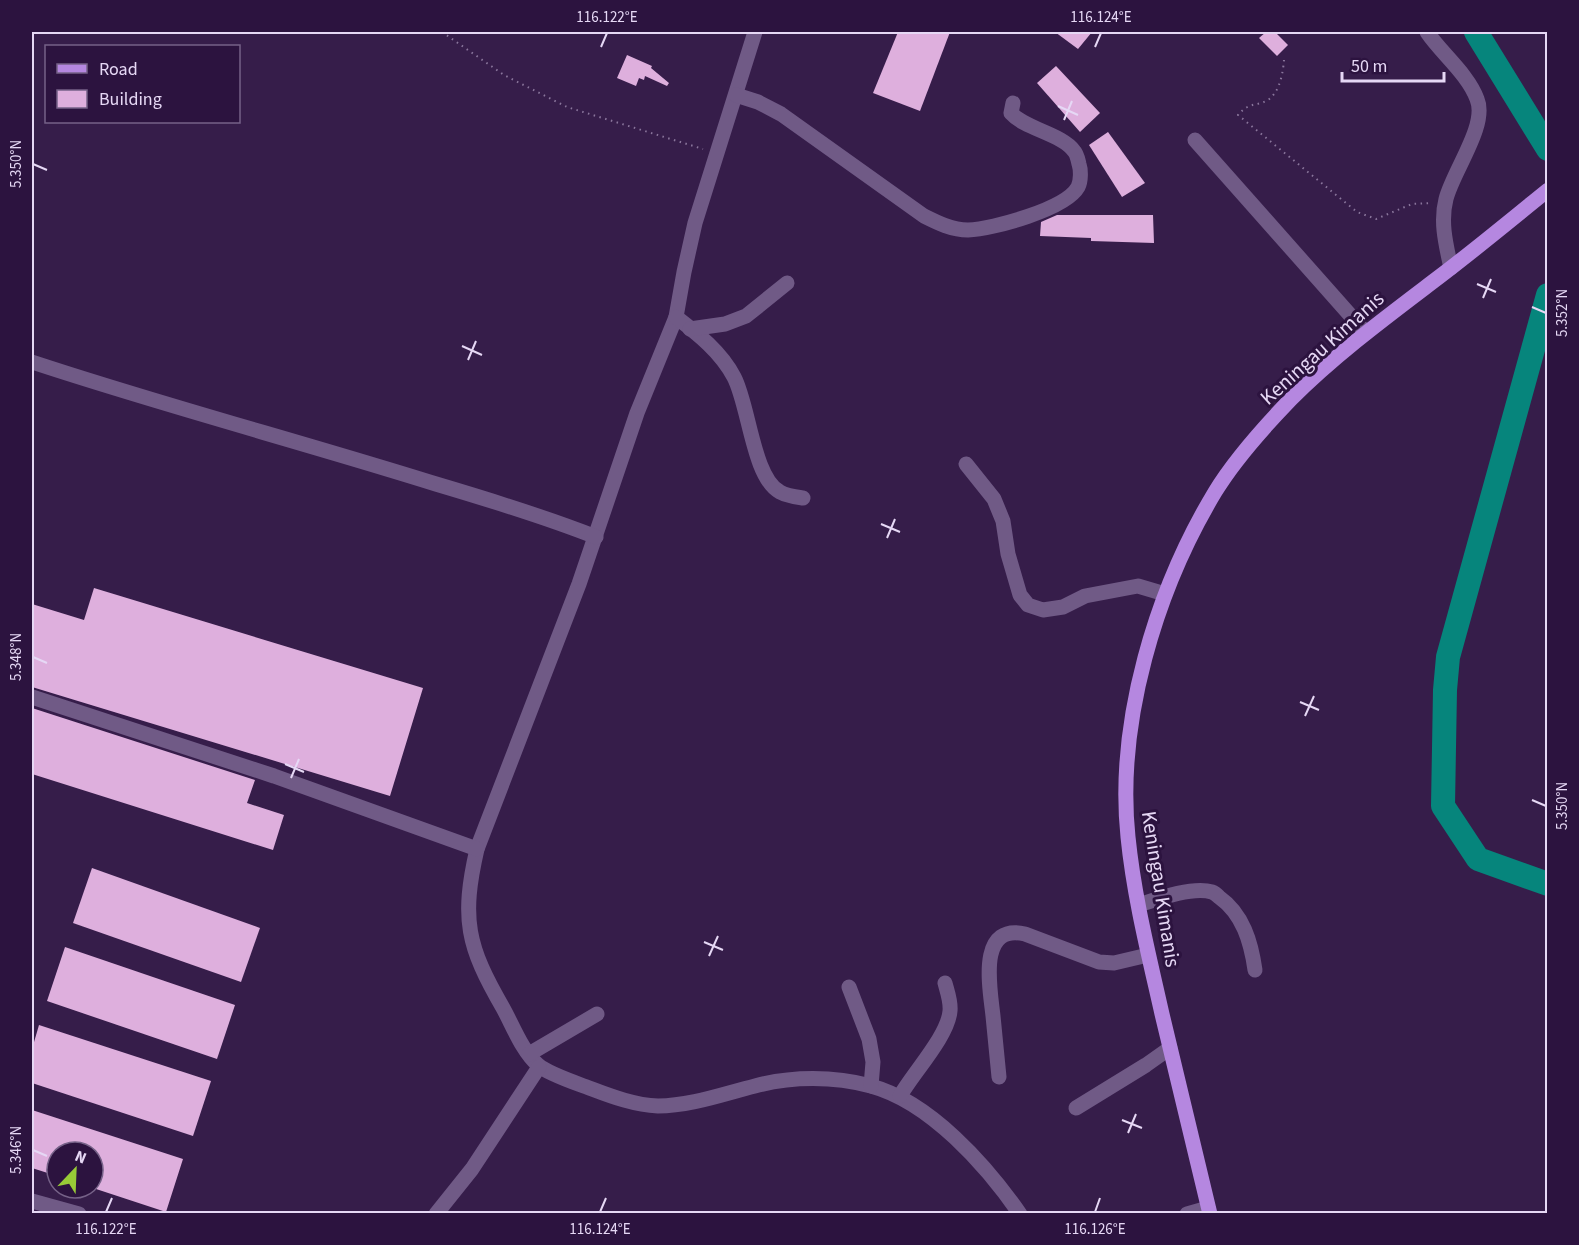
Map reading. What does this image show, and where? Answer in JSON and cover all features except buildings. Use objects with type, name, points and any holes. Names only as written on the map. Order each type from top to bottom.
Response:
[{"type":"main road","name":"Keningau Kimanis","points":[[1209,1211],[1148,955],[1127,836],[1128,762],[1132,722],[1144,661],[1166,594],[1192,535],[1216,491],[1242,456],[1293,398],[1366,333],[1548,190]]},
{"type":"street","points":[[755,32],[695,223],[676,317],[638,413],[596,537],[477,849],[470,878],[467,918],[473,948],[487,981],[529,1054],[539,1067],[620,1099],[655,1106],[669,1106],[719,1096],[756,1085],[789,1079],[823,1078],[871,1086],[900,1096],[933,1118],[1004,1191],[1020,1214]]},
{"type":"street","points":[[1427,32],[1471,89],[1480,107],[1475,130],[1453,177],[1446,200],[1443,220],[1451,268]]},
{"type":"street","points":[[736,95],[758,102],[781,114],[924,216],[945,226],[966,230],[1027,217],[1066,200],[1079,186],[1080,169],[1075,151],[1057,139],[1017,120],[1011,113],[1013,103]]},
{"type":"street","points":[[1195,140],[1366,333]]},
{"type":"street","points":[[690,328],[725,324],[746,316],[787,283]]},
{"type":"street","points":[[676,317],[704,339],[734,377],[752,433],[757,457],[769,482],[779,492],[803,498]]},
{"type":"street","points":[[32,362],[206,417],[342,454],[552,519],[596,537]]},
{"type":"street","points":[[966,464],[993,499],[1003,521],[1008,554],[1020,595],[1028,605],[1043,610],[1053,609],[1063,607],[1085,596],[1138,586],[1166,594]]},
{"type":"street","points":[[32,697],[274,776],[477,849]]},
{"type":"street","points":[[1138,905],[1167,895],[1192,891],[1212,892],[1232,906],[1245,928],[1255,970]]},
{"type":"street","points":[[999,1077],[987,967],[993,948],[1001,937],[1014,931],[1099,962],[1114,963],[1148,955]]},
{"type":"street","points":[[900,1096],[935,1045],[948,1019],[950,1004],[945,982]]},
{"type":"street","points":[[849,987],[869,1040],[873,1062],[871,1086]]},
{"type":"street","points":[[529,1054],[597,1014]]},
{"type":"street","points":[[1076,1108],[1170,1048]]},
{"type":"street","points":[[436,1214],[472,1169],[539,1067]]},
{"type":"street","points":[[36,1206],[79,1214]]},
{"type":"street","points":[[1186,1214],[1209,1211]]},
{"type":"path","points":[[442,32],[504,75],[567,107],[652,135],[717,153]]},
{"type":"path","points":[[1284,60],[1282,75],[1276,90],[1268,100],[1246,106],[1238,115],[1357,212],[1376,219],[1412,204],[1446,200]]},
{"type":"waterway","points":[[1476,32],[1548,149]]},
{"type":"waterway","points":[[1548,295],[1448,657],[1445,690],[1443,806],[1478,859],[1548,884]]}]
